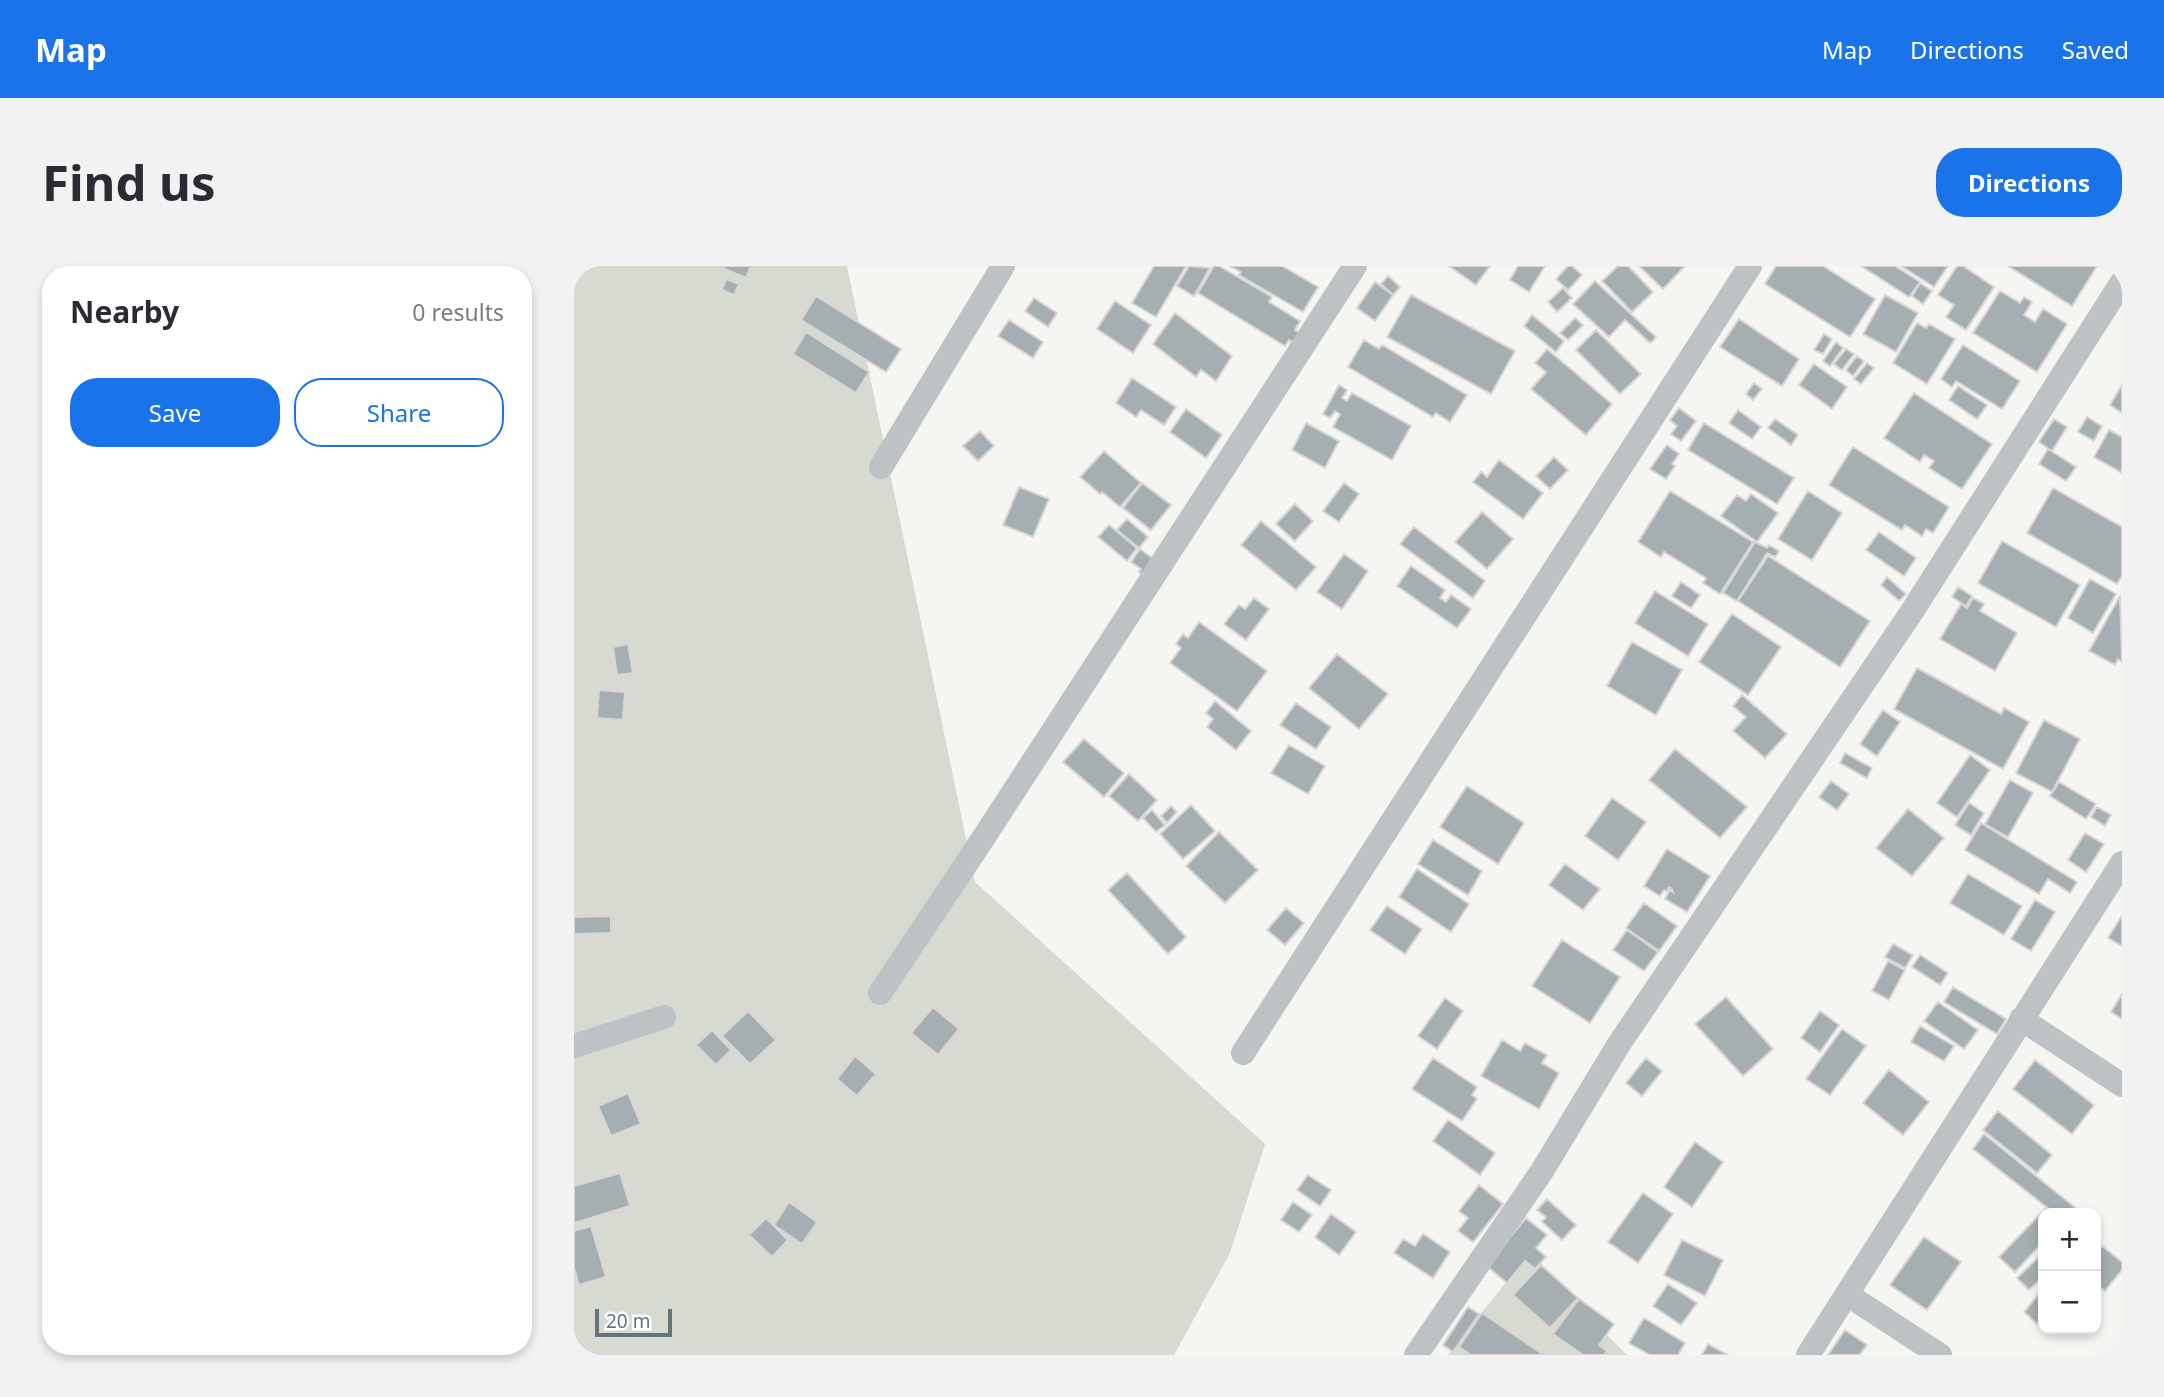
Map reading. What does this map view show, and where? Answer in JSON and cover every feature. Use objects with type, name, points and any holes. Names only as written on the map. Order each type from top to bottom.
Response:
[{"type":"street","points":[[881,467],[1003,266]]},
{"type":"street","points":[[880,993],[1354,266]]},
{"type":"street","points":[[1243,1053],[1750,266]]},
{"type":"street","points":[[1416,1355],[1542,1171],[1627,1032],[1911,613],[2122,282]]},
{"type":"street","points":[[1808,1355],[2122,863]]},
{"type":"street","points":[[574,1046],[664,1017]]},
{"type":"street","points":[[2021,1019],[2122,1085]]},
{"type":"street","points":[[1848,1295],[1940,1355]]},
{"type":"shaded area","points":[[574,266],[847,266],[975,882],[1265,1144],[1230,1253],[1174,1355],[574,1355]]},
{"type":"shaded area","points":[[1527,1256],[1627,1355],[1448,1355]]},
{"type":"building","points":[[718,266],[751,266],[746,278]]},
{"type":"building","points":[[1154,266],[1186,266],[1156,317],[1132,303]]},
{"type":"building","points":[[1189,266],[1210,268],[1194,296],[1177,286]]},
{"type":"building","points":[[1214,266],[1219,266],[1272,297],[1269,302],[1300,321],[1295,330],[1301,334],[1295,344],[1289,340],[1285,346],[1198,293]]},
{"type":"building","points":[[1230,266],[1282,266],[1318,287],[1303,312],[1239,275],[1241,272]]},
{"type":"building","points":[[1449,266],[1490,266],[1476,285]]},
{"type":"building","points":[[1518,266],[1545,266],[1529,292],[1510,280]]},
{"type":"building","points":[[1568,266],[1572,266],[1582,275],[1568,290],[1556,279]]},
{"type":"building","points":[[1618,266],[1628,266],[1653,292],[1632,312],[1602,281]]},
{"type":"building","points":[[1639,266],[1683,266],[1684,267],[1663,289]]},
{"type":"building","points":[[1776,266],[1823,266],[1875,299],[1850,337],[1765,284]]},
{"type":"building","points":[[1861,266],[1895,266],[1920,282],[1909,297]]},
{"type":"building","points":[[1901,266],[1948,266],[1934,287]]},
{"type":"building","points":[[1957,266],[1963,266],[1994,287],[1966,330],[1946,317],[1954,305],[1938,295]]},
{"type":"building","points":[[2008,266],[2097,266],[2072,306]]},
{"type":"building","points":[[1388,276],[1400,287],[1393,295],[1381,284]]},
{"type":"building","points":[[726,279],[739,284],[734,295],[722,290]]},
{"type":"building","points":[[1595,281],[1656,337],[1653,341],[1650,343],[1625,320],[1609,337],[1573,304]]},
{"type":"building","points":[[1375,282],[1393,295],[1375,321],[1357,308]]},
{"type":"building","points":[[1920,283],[1932,291],[1923,304],[1912,296]]},
{"type":"building","points":[[1563,288],[1572,298],[1557,312],[1548,302]]},
{"type":"building","points":[[2000,291],[2020,303],[2024,297],[2032,302],[2024,315],[2035,322],[2043,309],[2067,324],[2037,372],[1973,333]]},
{"type":"building","points":[[1411,295],[1515,351],[1491,394],[1387,337]]},
{"type":"building","points":[[1885,295],[1918,313],[1896,352],[1863,334]]},
{"type":"building","points":[[816,296],[901,349],[886,372],[801,320]]},
{"type":"building","points":[[1034,298],[1057,313],[1048,327],[1025,311]]},
{"type":"building","points":[[1115,301],[1151,325],[1133,353],[1097,329]]},
{"type":"building","points":[[1175,313],[1232,356],[1216,381],[1201,370],[1196,377],[1153,344]]},
{"type":"building","points":[[1532,315],[1564,341],[1556,352],[1524,326]]},
{"type":"building","points":[[1575,318],[1583,325],[1568,340],[1560,333]]},
{"type":"building","points":[[1739,319],[1799,359],[1782,386],[1720,347]]},
{"type":"building","points":[[1009,320],[1043,342],[1033,358],[998,336]]},
{"type":"building","points":[[1917,323],[1926,328],[1929,324],[1955,339],[1927,384],[1893,363]]},
{"type":"building","points":[[1596,330],[1641,374],[1620,394],[1576,350]]},
{"type":"building","points":[[806,332],[869,372],[856,393],[793,354]]},
{"type":"building","points":[[1824,334],[1832,339],[1823,354],[1814,350]]},
{"type":"building","points":[[1364,340],[1379,349],[1382,345],[1467,395],[1450,422],[1436,413],[1433,417],[1348,367]]},
{"type":"building","points":[[1836,342],[1843,348],[1830,366],[1823,361]]},
{"type":"building","points":[[1963,345],[2020,381],[2002,409],[1956,381],[1952,387],[1941,379]]},
{"type":"building","points":[[1547,349],[1612,404],[1586,435],[1531,389],[1546,372],[1535,363]]},
{"type":"building","points":[[1846,349],[1854,354],[1842,370],[1834,364]]},
{"type":"building","points":[[1857,356],[1864,361],[1853,376],[1846,370]]},
{"type":"building","points":[[1867,363],[1874,368],[1861,384],[1854,379]]},
{"type":"building","points":[[1814,364],[1847,387],[1832,409],[1799,385]]},
{"type":"building","points":[[1132,378],[1176,407],[1164,425],[1141,410],[1136,417],[1116,403]]},
{"type":"building","points":[[1754,383],[1762,389],[1753,400],[1746,394]]},
{"type":"building","points":[[1339,385],[1347,390],[1342,398],[1347,401],[1352,393],[1411,426],[1392,460],[1333,427],[1340,414],[1335,411],[1330,418],[1323,414]]},
{"type":"building","points":[[2122,385],[2122,413],[2110,405]]},
{"type":"building","points":[[1958,386],[1987,405],[1977,419],[1949,400]]},
{"type":"building","points":[[1914,393],[1992,444],[1962,489],[1929,468],[1934,461],[1924,455],[1920,462],[1884,438]]},
{"type":"building","points":[[1679,408],[1696,421],[1681,441],[1671,434],[1677,426],[1670,420]]},
{"type":"building","points":[[1186,409],[1222,435],[1206,458],[1170,432]]},
{"type":"building","points":[[1738,410],[1761,427],[1752,439],[1729,423]]},
{"type":"building","points":[[2087,417],[2102,426],[2094,441],[2078,432]]},
{"type":"building","points":[[1775,419],[1798,435],[1791,445],[1768,428]]},
{"type":"building","points":[[2054,419],[2067,427],[2052,451],[2039,442]]},
{"type":"building","points":[[1306,423],[1339,441],[1325,468],[1292,450]]},
{"type":"building","points":[[1704,423],[1794,478],[1777,504],[1688,450]]},
{"type":"building","points":[[2109,430],[2122,437],[2122,473],[2094,457]]},
{"type":"building","points":[[980,431],[994,446],[978,461],[963,446]]},
{"type":"building","points":[[1667,445],[1679,454],[1666,479],[1650,469]]},
{"type":"building","points":[[1853,447],[1949,507],[1933,533],[1926,529],[1922,536],[1905,525],[1902,530],[1829,485]]},
{"type":"building","points":[[2048,449],[2076,467],[2066,481],[2039,464]]},
{"type":"building","points":[[1104,451],[1141,483],[1120,507],[1080,477]]},
{"type":"building","points":[[1554,457],[1568,470],[1550,489],[1536,476]]},
{"type":"building","points":[[1499,460],[1543,493],[1523,519],[1473,482],[1481,472],[1487,477]]},
{"type":"building","points":[[1142,483],[1171,505],[1151,530],[1123,508]]},
{"type":"building","points":[[1344,483],[1359,494],[1339,522],[1323,511]]},
{"type":"building","points":[[1019,487],[1049,499],[1033,537],[1003,525]]},
{"type":"building","points":[[2053,488],[2122,527],[2122,576],[2117,584],[2027,533]]},
{"type":"building","points":[[1670,491],[1753,542],[1720,594],[1703,583],[1706,578],[1664,552],[1661,557],[1638,542]]},
{"type":"building","points":[[1808,491],[1842,513],[1812,560],[1778,539]]},
{"type":"building","points":[[1751,494],[1778,513],[1757,542],[1721,516],[1737,495],[1746,501]]},
{"type":"building","points":[[1295,504],[1313,521],[1295,541],[1276,524]]},
{"type":"building","points":[[1482,512],[1513,539],[1487,569],[1455,542]]},
{"type":"building","points":[[1127,519],[1148,537],[1139,548],[1117,530]]},
{"type":"building","points":[[1261,521],[1316,567],[1296,590],[1241,545]]},
{"type":"building","points":[[1109,525],[1137,548],[1127,561],[1098,537]]},
{"type":"building","points":[[1414,527],[1485,581],[1473,598],[1400,544]]},
{"type":"building","points":[[1879,532],[1916,558],[1904,576],[1866,550]]},
{"type":"building","points":[[2002,541],[2080,585],[2056,627],[1978,583]]},
{"type":"building","points":[[1755,542],[1767,548],[1769,545],[1779,551],[1775,557],[1767,553],[1737,601],[1723,593]]},
{"type":"building","points":[[1140,549],[1160,564],[1149,579],[1131,562]]},
{"type":"building","points":[[1344,554],[1368,571],[1342,609],[1317,592]]},
{"type":"building","points":[[1768,556],[1870,621],[1840,667],[1738,601]]},
{"type":"building","points":[[1411,566],[1445,590],[1440,598],[1446,602],[1451,595],[1471,609],[1457,628],[1397,586]]},
{"type":"building","points":[[1887,577],[1906,594],[1899,601],[1881,585]]},
{"type":"building","points":[[2090,579],[2116,594],[2093,633],[2068,618]]},
{"type":"building","points":[[1681,582],[1700,595],[1691,608],[1672,596]]},
{"type":"building","points":[[1958,587],[1972,596],[1966,606],[1952,597]]},
{"type":"building","points":[[1655,591],[1708,624],[1688,656],[1635,623]]},
{"type":"building","points":[[2120,596],[2122,662],[2118,659],[2115,665],[2089,651]]},
{"type":"building","points":[[1254,598],[1269,609],[1246,640],[1224,624],[1239,605],[1245,609]]},
{"type":"building","points":[[1973,598],[1984,604],[1980,611],[2017,633],[1995,671],[1940,639],[1961,604],[1967,608]]},
{"type":"building","points":[[1732,614],[1781,647],[1748,695],[1699,662]]},
{"type":"building","points":[[1199,622],[1267,671],[1237,711],[1170,663],[1181,648],[1176,644],[1183,634],[1188,638]]},
{"type":"building","points":[[1632,642],[1682,670],[1656,715],[1607,686]]},
{"type":"building","points":[[628,644],[633,673],[617,675],[613,647]]},
{"type":"building","points":[[1337,654],[1388,694],[1359,729],[1309,688]]},
{"type":"building","points":[[1917,668],[2001,714],[2004,708],[2029,722],[2003,769],[1894,709]]},
{"type":"building","points":[[599,690],[625,692],[623,720],[597,718]]},
{"type":"building","points":[[1742,695],[1787,734],[1765,758],[1733,731],[1746,717],[1733,706]]},
{"type":"building","points":[[1215,701],[1251,731],[1236,750],[1207,727],[1213,719],[1206,713]]},
{"type":"building","points":[[1296,703],[1331,727],[1316,749],[1280,725]]},
{"type":"building","points":[[1883,710],[1900,722],[1877,756],[1860,744]]},
{"type":"building","points":[[2044,720],[2080,739],[2052,792],[2016,773]]},
{"type":"building","points":[[1084,739],[1124,773],[1104,797],[1063,762]]},
{"type":"building","points":[[1289,745],[1325,766],[1308,794],[1271,773]]},
{"type":"building","points":[[1675,749],[1747,807],[1720,838],[1649,780]]},
{"type":"building","points":[[1845,753],[1872,768],[1867,778],[1840,763]]},
{"type":"building","points":[[1970,755],[1990,770],[1957,817],[1937,803]]},
{"type":"building","points":[[1129,774],[1157,800],[1138,821],[1109,796]]},
{"type":"building","points":[[2010,780],[2033,793],[2008,837],[1985,824]]},
{"type":"building","points":[[1831,781],[1849,794],[1837,810],[1819,797]]},
{"type":"building","points":[[2059,782],[2096,804],[2086,819],[2050,796]]},
{"type":"building","points":[[1467,786],[1524,823],[1498,864],[1440,827]]},
{"type":"building","points":[[1612,798],[1646,822],[1618,860],[1585,836]]},
{"type":"building","points":[[1969,803],[1984,813],[1971,835],[1955,825]]},
{"type":"building","points":[[1191,805],[1215,831],[1183,859],[1160,834]]},
{"type":"building","points":[[1171,806],[1177,812],[1167,823],[1161,816]]},
{"type":"building","points":[[2097,807],[2111,815],[2105,826],[2091,817]]},
{"type":"building","points":[[1908,809],[1944,838],[1912,876],[1876,848]]},
{"type":"building","points":[[1152,810],[1165,825],[1156,832],[1143,818]]},
{"type":"building","points":[[1981,823],[2077,882],[2070,893],[2048,879],[2039,894],[1965,850]]},
{"type":"building","points":[[1219,832],[1258,870],[1225,903],[1186,866]]},
{"type":"building","points":[[2085,833],[2104,844],[2086,872],[2068,860]]},
{"type":"building","points":[[1433,840],[1482,871],[1468,895],[1418,864]]},
{"type":"building","points":[[1667,849],[1710,876],[1687,912],[1665,899],[1670,890],[1673,892],[1671,888],[1664,890],[1660,896],[1644,886]]},
{"type":"building","points":[[1565,864],[1600,889],[1583,910],[1549,885]]},
{"type":"building","points":[[1417,869],[1469,904],[1451,932],[1399,897]]},
{"type":"building","points":[[1127,873],[1186,937],[1168,954],[1108,890]]},
{"type":"building","points":[[1968,874],[2022,906],[2004,935],[1950,903]]},
{"type":"building","points":[[2035,900],[2055,912],[2031,951],[2011,939]]},
{"type":"building","points":[[1644,903],[1677,926],[1659,951],[1626,928]]},
{"type":"building","points":[[1387,906],[1422,929],[1405,954],[1370,930]]},
{"type":"building","points":[[1286,908],[1304,923],[1285,945],[1267,930]]},
{"type":"building","points":[[611,916],[611,933],[574,934],[574,917]]},
{"type":"building","points":[[2122,917],[2122,946],[2108,938]]},
{"type":"building","points":[[1627,930],[1658,952],[1644,971],[1613,950]]},
{"type":"building","points":[[1562,940],[1620,977],[1590,1023],[1532,986]]},
{"type":"building","points":[[1893,944],[1913,955],[1905,968],[1885,957]]},
{"type":"building","points":[[1920,955],[1948,973],[1940,985],[1912,967]]},
{"type":"building","points":[[1888,961],[1905,970],[1889,1000],[1872,991]]},
{"type":"building","points":[[1953,987],[2006,1019],[1997,1034],[1944,1002]]},
{"type":"building","points":[[2122,994],[2122,1019],[2111,1012]]},
{"type":"building","points":[[1726,997],[1773,1049],[1743,1076],[1695,1024]]},
{"type":"building","points":[[1445,998],[1463,1011],[1437,1049],[1418,1036]]},
{"type":"building","points":[[1938,1002],[1978,1030],[1964,1049],[1924,1021]]},
{"type":"building","points":[[933,1007],[959,1029],[938,1055],[911,1033]]},
{"type":"building","points":[[748,1011],[776,1040],[750,1064],[722,1036]]},
{"type":"building","points":[[1820,1011],[1839,1025],[1820,1052],[1801,1038]]},
{"type":"building","points":[[1920,1026],[1954,1046],[1944,1061],[1911,1042]]},
{"type":"building","points":[[1842,1029],[1866,1046],[1830,1095],[1806,1079]]},
{"type":"building","points":[[712,1030],[731,1050],[716,1065],[696,1045]]},
{"type":"building","points":[[1502,1040],[1520,1051],[1525,1043],[1547,1055],[1542,1063],[1559,1073],[1539,1109],[1481,1076]]},
{"type":"building","points":[[855,1056],[876,1074],[857,1096],[837,1079]]},
{"type":"building","points":[[1433,1058],[1477,1087],[1472,1095],[1477,1099],[1462,1121],[1412,1089]]},
{"type":"building","points":[[1646,1058],[1662,1071],[1642,1096],[1626,1083]]},
{"type":"building","points":[[2035,1060],[2094,1105],[2072,1134],[2013,1089]]},
{"type":"building","points":[[1889,1070],[1929,1102],[1903,1135],[1863,1103]]},
{"type":"building","points":[[628,1093],[641,1124],[611,1136],[598,1106]]},
{"type":"building","points":[[1998,1111],[2052,1155],[2037,1173],[1983,1130]]},
{"type":"building","points":[[1448,1120],[1495,1153],[1480,1175],[1433,1141]]},
{"type":"building","points":[[1984,1134],[2076,1208],[2048,1208],[1973,1149]]},
{"type":"building","points":[[1695,1142],[1723,1162],[1692,1207],[1664,1187]]},
{"type":"building","points":[[620,1173],[630,1206],[574,1223],[574,1186]]},
{"type":"building","points":[[1308,1175],[1331,1190],[1320,1206],[1297,1190]]},
{"type":"building","points":[[1479,1185],[1503,1204],[1473,1242],[1458,1231],[1468,1218],[1459,1211]]},
{"type":"building","points":[[1643,1193],[1673,1214],[1638,1263],[1608,1242]]},
{"type":"building","points":[[1547,1199],[1576,1225],[1562,1240],[1542,1222],[1546,1217],[1537,1210]]},
{"type":"building","points":[[789,1202],[817,1222],[802,1244],[774,1225]]},
{"type":"building","points":[[1293,1202],[1312,1215],[1299,1232],[1281,1220]]},
{"type":"building","points":[[1331,1214],[1356,1232],[1339,1255],[1315,1237]]},
{"type":"building","points":[[2038,1216],[2038,1247],[2015,1272],[1999,1257]]},
{"type":"building","points":[[766,1218],[788,1240],[772,1257],[749,1235]]},
{"type":"building","points":[[1526,1218],[1547,1235],[1536,1248],[1546,1257],[1535,1269],[1525,1261],[1507,1283],[1487,1266]]},
{"type":"building","points":[[591,1226],[606,1277],[579,1285],[574,1268],[574,1231]]},
{"type":"building","points":[[1423,1234],[1450,1252],[1433,1278],[1394,1253],[1403,1239],[1415,1246]]},
{"type":"building","points":[[1924,1237],[1961,1262],[1927,1310],[1890,1285]]},
{"type":"building","points":[[1682,1240],[1723,1260],[1705,1296],[1664,1275]]},
{"type":"building","points":[[2101,1247],[2122,1262],[2122,1270],[2105,1291],[2101,1288]]},
{"type":"building","points":[[2038,1258],[2038,1282],[2029,1290],[2017,1278]]},
{"type":"building","points":[[1541,1265],[1578,1298],[1550,1328],[1513,1295]]},
{"type":"building","points":[[1668,1284],[1697,1303],[1681,1325],[1653,1306]]},
{"type":"building","points":[[2038,1295],[2038,1323],[2024,1312]]},
{"type":"building","points":[[1579,1299],[1614,1324],[1599,1345],[1607,1351],[1604,1355],[1583,1355],[1553,1334]]},
{"type":"building","points":[[1468,1307],[1479,1314],[1453,1352],[1443,1345]]},
{"type":"building","points":[[1482,1313],[1541,1353],[1540,1355],[1471,1355],[1459,1347]]},
{"type":"building","points":[[1644,1318],[1685,1343],[1678,1355],[1650,1355],[1629,1343]]},
{"type":"building","points":[[1845,1330],[1867,1345],[1859,1355],[1828,1355]]},
{"type":"building","points":[[1708,1344],[1728,1355],[1702,1355]]}]
